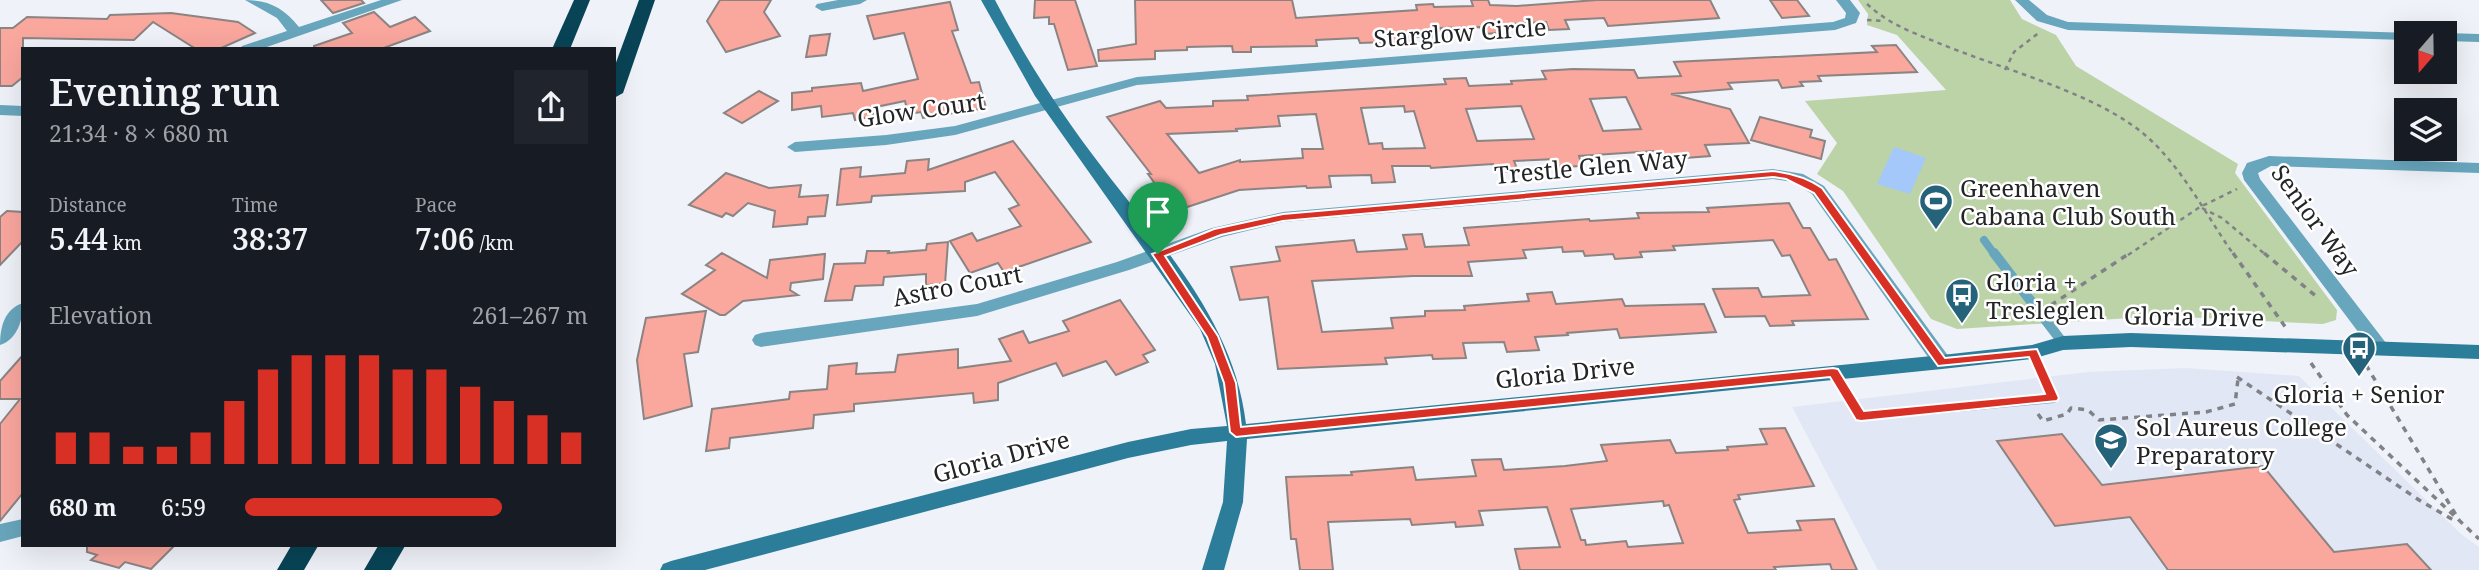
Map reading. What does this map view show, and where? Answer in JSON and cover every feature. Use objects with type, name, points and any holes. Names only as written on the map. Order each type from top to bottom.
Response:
[{"type":"highway","points":[[562,47],[582,0]]},
{"type":"highway","points":[[616,87],[647,0]]},
{"type":"highway","points":[[290,570],[304,547]]},
{"type":"highway","points":[[377,570],[391,547]]},
{"type":"street","points":[[251,0],[282,15],[296,33]]},
{"type":"street","points":[[253,47],[395,0]]},
{"type":"street","points":[[822,7],[860,0]]},
{"type":"street","points":[[988,0],[1009,44],[1158,254],[1212,336],[1230,383],[1236,432],[1237,482],[1224,546],[1213,570]]},
{"type":"street","name":"Starglow Circle","points":[[1052,106],[1100,88],[1154,79],[1835,26],[1851,20],[1853,13],[1843,0]]},
{"type":"street","points":[[2022,0],[2031,13],[2043,20],[2068,26],[2394,36]]},
{"type":"street","points":[[2457,37],[2479,38]]},
{"type":"street","name":"Glow Court","points":[[795,147],[922,136],[974,127],[1052,106]]},
{"type":"street","points":[[0,110],[21,111]]},
{"type":"street","name":"Senior Way","points":[[2380,348],[2252,180],[2250,173],[2253,167],[2269,161],[2479,168]]},
{"type":"street","name":"Trestle Glen Way","points":[[1158,254],[1218,232],[1283,217],[1773,174],[1808,183],[1818,190],[1942,362]]},
{"type":"street","name":"Astro Court","points":[[761,340],[977,310],[1158,254]]},
{"type":"street","points":[[0,338],[21,313]]},
{"type":"street","name":"Gloria Drive","points":[[671,570],[1128,450],[1236,432],[1942,362],[2032,352],[2063,343],[2165,341],[2479,352]]},
{"type":"street","points":[[0,533],[21,528]]},
{"type":"lane","points":[[1984,240],[2063,343]]},
{"type":"lane","points":[[1833,372],[1861,416],[2053,398],[2032,352]]},
{"type":"path","points":[[1864,0],[1886,21],[2076,96],[2132,125],[2165,154],[2251,278]]},
{"type":"path","points":[[2005,70],[2008,56],[2017,46],[2046,29]]},
{"type":"path","points":[[2035,306],[2053,305],[2200,207],[2242,187]]},
{"type":"path","points":[[2200,207],[2222,218],[2323,303]]},
{"type":"path","points":[[2043,421],[2067,414],[2071,408],[2088,410],[2099,420],[2206,412],[2235,404],[2239,383],[2237,377],[2419,500],[2462,525]]},
{"type":"path","points":[[2376,379],[2462,525]]},
{"type":"path","points":[[2347,415],[2479,539]]},
{"type":"shaded area","name":"Sol Aureus College Preparatory","points":[[2186,368],[2299,376],[2461,534],[2479,547],[2479,570],[1878,570],[1792,407],[2088,372]]},
{"type":"green space","points":[[1858,0],[2010,0],[2022,19],[2056,35],[2076,66],[2238,164],[2235,173],[2337,310],[2336,320],[2323,324],[2162,316],[1957,329],[1931,319],[1843,191],[1817,174],[1837,143],[1805,101],[1946,90],[1897,35],[1867,25],[1868,14]]},
{"type":"water","points":[[1894,147],[1926,158],[1910,194],[1877,184]]},
{"type":"building","points":[[321,0],[361,0],[364,3],[333,13]]},
{"type":"building","points":[[720,0],[771,0],[764,12],[780,36],[726,52],[707,21]]},
{"type":"building","points":[[1035,0],[1075,0],[1097,66],[1068,70],[1054,24],[1049,24],[1049,17],[1034,18]]},
{"type":"building","points":[[1135,0],[1292,0],[1296,18],[1417,10],[1416,5],[1473,6],[1471,0],[1488,0],[1490,5],[1517,6],[1597,0],[1710,0],[1719,18],[1608,26],[1604,18],[1565,20],[1569,29],[1549,30],[1546,22],[1497,25],[1500,33],[1483,34],[1480,27],[1440,28],[1443,36],[1412,37],[1413,41],[1360,43],[1358,38],[1316,40],[1317,46],[1251,47],[1251,52],[1233,52],[1232,46],[1187,47],[1187,50],[1155,51],[1155,59],[1099,61],[1098,50],[1136,44]]},
{"type":"building","points":[[1770,0],[1797,0],[1809,16],[1782,18]]},
{"type":"building","points":[[950,2],[958,30],[952,31],[971,83],[979,82],[986,108],[923,118],[921,112],[908,114],[905,101],[871,108],[874,116],[855,120],[853,113],[822,117],[821,106],[792,110],[792,93],[812,91],[812,88],[861,83],[863,91],[918,79],[904,33],[874,39],[867,16]]},
{"type":"building","points":[[374,12],[390,27],[415,17],[430,31],[386,47],[314,47],[352,33],[343,23]]},
{"type":"building","points":[[171,13],[238,22],[255,33],[224,47],[193,47],[153,22],[134,40],[23,38],[21,79],[12,86],[0,86],[0,28],[13,28],[27,17],[107,19],[110,15]]},
{"type":"building","points":[[830,34],[826,55],[806,57],[810,36]]},
{"type":"building","points":[[1896,45],[1917,72],[1818,76],[1821,81],[1800,82],[1803,86],[1782,88],[1778,80],[1728,83],[1732,89],[1671,94],[1730,109],[1749,143],[1705,145],[1710,156],[1660,160],[1655,151],[1579,156],[1582,166],[1559,167],[1556,159],[1514,161],[1518,171],[1496,172],[1493,164],[1431,168],[1392,166],[1395,182],[1372,183],[1371,175],[1329,176],[1331,187],[1239,190],[1175,211],[1148,174],[1151,174],[1107,117],[1160,101],[1166,108],[1213,106],[1213,101],[1248,100],[1247,96],[1446,84],[1444,79],[1466,78],[1469,86],[1512,84],[1511,81],[1546,79],[1542,71],[1634,70],[1638,78],[1681,76],[1674,62],[1877,52],[1872,46]],"holes":[[[1626,97],[1641,129],[1603,131],[1590,99]],[[1404,106],[1405,112],[1414,111],[1425,148],[1383,149],[1382,143],[1369,144],[1361,108]],[[1521,106],[1534,139],[1477,141],[1466,109]],[[1316,114],[1323,149],[1302,149],[1303,158],[1240,160],[1199,173],[1167,134],[1280,126],[1278,116]]]},
{"type":"building","points":[[759,91],[778,101],[742,123],[724,113]]},
{"type":"building","points":[[1760,117],[1812,130],[1810,137],[1825,141],[1821,159],[1751,140]]},
{"type":"building","points":[[1013,141],[1091,242],[1004,272],[998,263],[970,273],[950,241],[972,233],[977,241],[1021,226],[1009,209],[1019,205],[995,172],[965,182],[965,191],[872,196],[871,202],[837,205],[841,169],[861,167],[860,177],[905,173],[907,161],[929,159],[928,170]]},
{"type":"building","points":[[726,173],[769,188],[801,185],[799,197],[828,195],[825,216],[808,217],[807,224],[773,227],[775,211],[748,203],[733,216],[726,213],[722,217],[689,205]]},
{"type":"building","points":[[1789,203],[1803,228],[1810,228],[1829,260],[1836,259],[1868,319],[1792,321],[1794,325],[1770,326],[1765,316],[1725,317],[1713,289],[1758,288],[1762,297],[1810,295],[1790,255],[1782,256],[1773,240],[1673,246],[1675,250],[1640,252],[1642,257],[1615,259],[1613,254],[1585,256],[1583,251],[1563,252],[1562,247],[1523,250],[1526,258],[1468,262],[1472,276],[1312,281],[1322,332],[1393,328],[1391,318],[1425,316],[1425,311],[1465,310],[1464,306],[1529,301],[1527,294],[1552,292],[1556,304],[1622,299],[1625,306],[1704,304],[1716,332],[1620,338],[1617,329],[1567,333],[1568,335],[1535,337],[1539,350],[1507,352],[1504,342],[1463,343],[1466,358],[1433,359],[1432,355],[1385,358],[1387,364],[1278,369],[1268,297],[1240,300],[1231,267],[1280,261],[1276,247],[1354,240],[1357,252],[1407,249],[1403,235],[1422,234],[1425,247],[1469,245],[1464,228],[1639,218],[1637,213],[1709,212],[1707,208]]},
{"type":"building","points":[[7,211],[21,212],[21,243],[0,265],[0,217]]},
{"type":"building","points":[[948,242],[945,284],[926,285],[926,274],[884,277],[883,285],[855,286],[852,300],[825,301],[834,264],[865,263],[867,251],[889,251],[888,253],[926,250],[927,244]]},
{"type":"building","points":[[722,253],[767,278],[770,260],[825,254],[823,279],[791,283],[790,290],[798,295],[743,301],[725,315],[720,315],[682,294],[715,270],[706,265]]},
{"type":"building","points":[[1120,300],[1155,350],[1143,355],[1148,362],[1116,375],[1106,361],[1063,376],[1056,363],[998,383],[998,400],[974,403],[973,393],[854,404],[854,411],[814,415],[813,428],[730,438],[729,448],[706,451],[712,409],[789,399],[790,392],[827,389],[829,366],[857,363],[856,374],[895,372],[898,355],[958,349],[958,368],[1011,361],[999,339],[1023,331],[1029,343],[1069,331],[1063,321]]},
{"type":"building","points":[[706,311],[698,352],[684,354],[692,406],[644,419],[637,360],[646,318]]},
{"type":"building","points":[[21,357],[21,495],[0,521],[0,424],[20,399],[0,399],[0,381]]},
{"type":"building","points":[[1785,428],[1814,486],[1738,495],[1740,499],[1734,500],[1748,533],[1801,530],[1797,521],[1834,519],[1857,570],[1832,570],[1830,564],[1774,567],[1776,570],[1520,570],[1515,549],[1560,547],[1547,507],[1479,511],[1483,525],[1456,527],[1455,522],[1412,525],[1410,519],[1328,522],[1333,570],[1300,570],[1296,539],[1291,539],[1286,477],[1352,475],[1351,472],[1413,467],[1416,480],[1476,476],[1472,460],[1501,459],[1504,470],[1607,461],[1601,445],[1670,440],[1676,453],[1728,450],[1727,447],[1767,444],[1760,429]],"holes":[[[1663,501],[1664,506],[1669,505],[1683,543],[1628,547],[1626,541],[1586,545],[1585,540],[1581,540],[1571,509]]]},
{"type":"building","points":[[2062,434],[2102,485],[2263,466],[2334,552],[2407,544],[2431,570],[2168,570],[2130,517],[2055,526],[1997,441]]},
{"type":"building","points":[[87,547],[173,547],[151,569],[125,562],[119,568],[91,560],[97,555],[87,552]]},
{"type":"place","name":"Greenhaven Cabana Club South","points":[[1936,231]]},
{"type":"place","name":"Gloria + Tresleglen","points":[[1962,325]]},
{"type":"place","name":"Gloria + Senior","points":[[2359,378]]},
{"type":"place","name":"Sol Aureus College Preparatory","points":[[2111,470]]},
{"type":"route","points":[[1773,174],[1787,176],[1797,178],[1818,190],[1942,362],[2032,352],[2053,398],[1861,416],[1833,372],[1236,432],[1230,383],[1212,336],[1158,254],[1218,232],[1283,217],[1773,174]]}]
